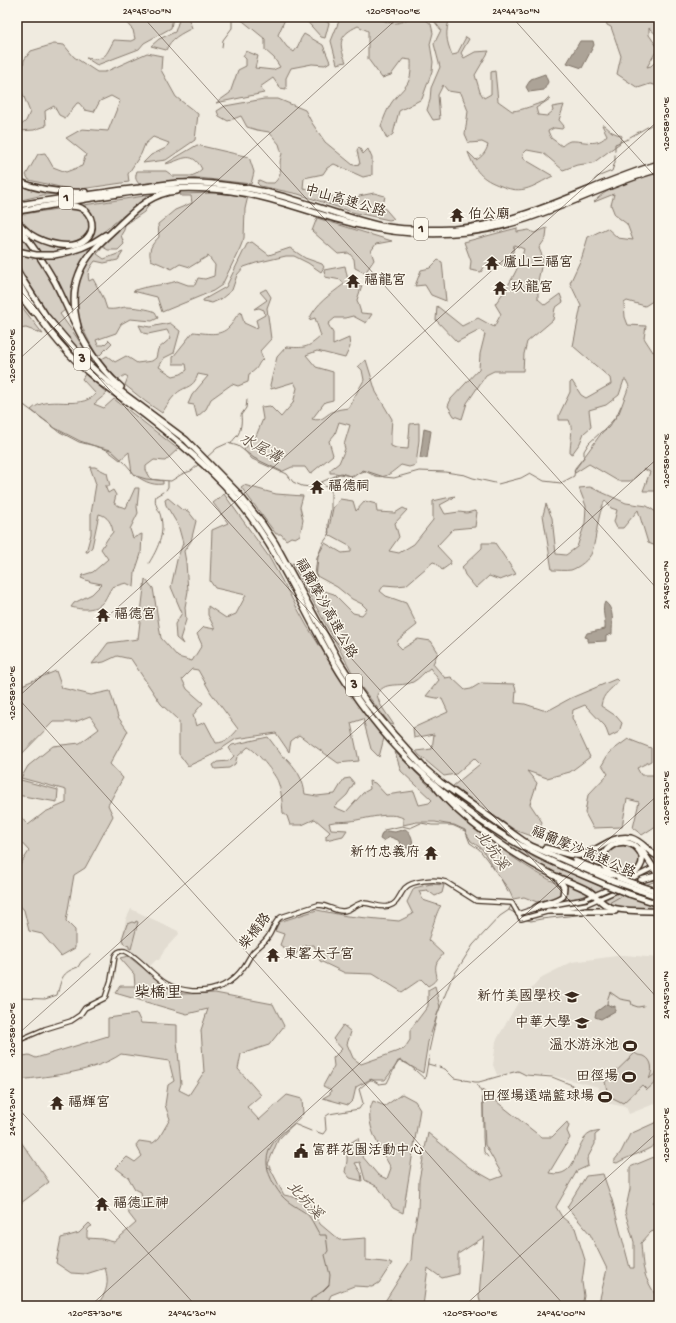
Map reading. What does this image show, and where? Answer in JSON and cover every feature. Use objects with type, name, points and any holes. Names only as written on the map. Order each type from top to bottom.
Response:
[{"type":"highway","name":"中山高速公路","points":[[17,205],[114,190],[178,183],[201,183],[238,187],[281,196],[383,226],[416,229],[454,229],[480,226],[521,216],[633,172],[659,164]]},
{"type":"highway","name":"中山高速公路","points":[[17,211],[129,193],[195,188],[229,190],[256,195],[289,203],[356,225],[382,230],[405,233],[444,233],[474,231],[509,224],[539,214],[620,181],[659,169]]},
{"type":"highway","points":[[17,182],[64,192],[114,190]]},
{"type":"highway","points":[[82,338],[74,308],[74,293],[82,266],[90,254],[136,209],[158,196],[195,188]]},
{"type":"highway","points":[[17,221],[29,233],[53,243],[68,245],[77,244],[89,235],[92,223],[90,216],[83,209],[75,206],[40,207]]},
{"type":"highway","points":[[17,251],[36,255],[65,254],[88,245],[120,224]]},
{"type":"highway","points":[[17,227],[35,250],[55,282],[82,338],[98,364],[114,382],[148,407],[168,426]]},
{"type":"highway","name":"福爾摩沙高速公路","points":[[17,271],[46,316],[82,358],[107,381],[168,426],[261,522],[275,543],[339,661],[357,689],[380,720],[419,763],[434,777],[531,846],[613,881],[659,897]]},
{"type":"highway","name":"福爾摩沙高速公路","points":[[17,280],[37,313],[59,343],[89,373],[184,442]]},
{"type":"highway","points":[[17,292],[59,343]]},
{"type":"highway","name":"福爾摩沙高速公路","points":[[236,495],[272,547],[330,655],[352,691],[387,736],[414,766],[432,783],[500,833],[533,852],[606,885],[659,904]]},
{"type":"highway","points":[[432,783],[452,806],[477,826],[515,852],[556,876],[577,885],[605,905],[615,909],[659,912]]},
{"type":"highway","points":[[517,837],[619,878],[659,892]]},
{"type":"highway","points":[[545,848],[579,855],[589,853],[616,838],[625,838],[636,841],[652,854],[659,857]]},
{"type":"highway","points":[[619,878],[606,869],[604,856],[612,845],[620,842],[626,842],[639,848],[658,871],[641,880]]},
{"type":"highway","points":[[624,882],[639,869],[642,862],[638,850],[626,842]]},
{"type":"highway","points":[[535,908],[541,904],[557,900],[563,896],[564,887],[556,876]]},
{"type":"highway","points":[[548,911],[629,910]]},
{"type":"main road","points":[[548,911],[588,904],[624,882],[658,871]]},
{"type":"main road","name":"柴橋路","points":[[17,1041],[45,1029],[71,1021],[77,1018],[85,1008],[105,998],[111,980],[115,956],[117,952],[120,951],[129,953],[169,985],[183,989],[203,991],[222,987],[235,977],[243,968],[253,952],[267,939],[277,919],[318,905],[324,905],[343,911],[360,903],[388,907],[393,905],[398,900],[405,888],[410,884],[441,880],[476,901],[512,902],[521,919],[548,911]]},
{"type":"main road","points":[[518,914],[535,908],[597,898],[641,880]]},
{"type":"shaded area","points":[[360,16],[379,18],[391,23],[397,23],[410,18],[419,17],[431,24],[433,33],[430,44],[433,62],[432,71],[422,99],[399,111],[393,134],[387,139],[381,126],[390,105],[409,80],[411,60],[403,59],[391,75],[382,78],[368,59],[368,31],[358,26],[344,36],[341,45],[346,62],[337,64],[331,41],[339,21],[343,17]]},
{"type":"shaded area","points":[[121,17],[173,17],[171,28],[144,43],[139,49],[97,65],[86,58],[101,58],[109,50],[114,40],[131,41],[135,39],[133,30]]},
{"type":"shaded area","points":[[180,17],[188,17],[192,28],[174,39],[166,50],[151,46],[159,39],[175,32]]},
{"type":"shaded area","points":[[238,17],[286,17],[278,35],[287,47],[294,52],[304,34],[323,45],[330,62],[325,65],[312,64],[291,68],[286,78],[286,89],[280,88],[273,78],[260,87],[264,93],[216,103],[230,93],[238,70],[246,66],[246,59],[243,56],[246,51],[258,56],[255,68],[273,70],[280,67],[274,58],[265,50],[265,39]]},
{"type":"shaded area","points":[[303,17],[317,17],[329,23],[325,38],[321,37]]},
{"type":"shaded area","points":[[431,17],[450,17],[447,28],[447,36],[448,45],[452,55],[457,54],[466,37],[469,39],[461,53],[464,58],[475,52],[489,51],[475,75],[480,92],[484,98],[491,94],[491,72],[495,71],[498,101],[512,111],[524,109],[544,102],[548,98],[550,99],[536,108],[538,115],[547,116],[553,111],[552,107],[564,105],[559,120],[564,126],[562,129],[554,128],[548,131],[551,138],[562,146],[570,141],[595,142],[603,139],[607,135],[602,125],[612,132],[622,136],[620,143],[593,163],[577,165],[563,170],[543,153],[527,150],[523,154],[524,159],[553,176],[525,189],[519,190],[507,188],[488,180],[476,169],[468,152],[476,160],[484,154],[488,145],[482,142],[469,143],[465,134],[468,111],[461,93],[448,91],[443,85],[438,95],[440,119],[433,120],[427,110],[431,88],[440,67],[434,44],[441,30]]},
{"type":"shaded area","points":[[609,17],[659,17],[659,37],[649,28],[649,35],[658,48],[647,67],[651,66],[659,58],[659,86],[650,84],[638,88],[617,74],[621,56],[611,27],[607,25],[606,21]]},
{"type":"shaded area","points":[[580,41],[593,41],[594,45],[582,68],[567,63]]},
{"type":"shaded area","points":[[54,44],[64,45],[74,57],[97,72],[105,72],[147,53],[162,56],[161,70],[176,97],[198,114],[195,140],[166,160],[143,163],[151,155],[166,148],[169,143],[153,137],[145,144],[141,154],[128,174],[129,182],[81,189],[64,188],[29,180],[26,175],[38,154],[45,153],[53,167],[66,172],[82,166],[86,154],[66,138],[82,129],[108,131],[120,101],[111,96],[100,101],[94,112],[85,110],[79,103],[77,103],[65,118],[59,115],[54,106],[45,111],[46,126],[34,130],[19,131],[17,134],[17,129],[26,121],[30,112],[20,87],[24,60],[31,51]]},
{"type":"shaded area","points":[[545,74],[548,82],[544,90],[529,92],[526,87],[531,79]]},
{"type":"shaded area","points":[[264,99],[278,99],[305,110],[325,142],[353,165],[360,164],[357,150],[359,147],[363,154],[368,149],[372,158],[372,175],[363,177],[334,164],[327,168],[323,174],[304,178],[303,188],[319,190],[350,205],[359,196],[374,193],[385,196],[384,201],[380,203],[394,219],[389,220],[352,212],[298,194],[260,186],[257,183],[259,180],[266,183],[274,183],[279,176],[282,154],[279,144],[269,132],[247,127],[241,116],[228,121],[219,116],[217,111],[225,106]]},
{"type":"shaded area","points":[[197,145],[249,157],[254,172],[251,184],[199,178],[139,184],[137,181],[137,171],[166,171],[173,176],[191,176],[196,174],[202,169],[194,159],[185,158],[165,164]]},
{"type":"shaded area","points":[[659,172],[659,297],[645,306],[627,301],[624,303],[625,317],[628,325],[646,326],[644,338],[653,352],[659,349],[659,491],[643,491],[650,472],[644,469],[631,481],[618,481],[589,464],[575,473],[574,471],[600,435],[619,413],[629,386],[626,380],[624,380],[619,395],[606,405],[589,410],[591,427],[584,433],[580,443],[572,454],[570,453],[572,432],[569,420],[559,420],[559,415],[570,392],[570,383],[572,381],[581,395],[586,398],[611,384],[610,378],[573,346],[581,306],[570,283],[582,257],[588,237],[607,228],[618,238],[633,240],[627,224],[615,215],[611,205],[614,194],[594,202],[600,196],[615,187]]},
{"type":"shaded area","points":[[17,183],[57,194],[43,195],[17,201]]},
{"type":"shaded area","points":[[215,193],[248,196],[245,209],[244,238],[240,248],[222,285],[213,291],[162,312],[157,297],[133,291],[177,281],[188,285],[195,285],[198,278],[205,279],[214,276],[215,265],[208,256],[190,267],[180,264],[172,269],[151,260],[151,248],[159,237],[158,224],[175,210],[192,203],[191,196],[181,196],[180,194]]},
{"type":"shaded area","points":[[151,195],[140,202],[96,238],[90,241],[87,255],[73,283],[73,313],[68,315],[65,310],[60,314],[93,360],[92,361],[73,343],[47,312],[26,279],[17,261],[17,215]]},
{"type":"shaded area","points":[[150,204],[144,212],[125,225],[121,235],[124,244],[118,250],[108,250],[103,247],[97,254],[104,259],[123,252],[118,260],[104,263],[95,261],[91,266],[88,278],[89,281],[93,279],[103,297],[107,309],[126,307],[146,309],[155,312],[158,318],[152,321],[130,319],[121,324],[116,333],[96,340],[98,345],[104,345],[109,340],[112,343],[100,355],[97,356],[85,333],[79,317],[76,301],[78,283],[87,263],[97,249],[127,220]]},
{"type":"shaded area","points":[[317,218],[392,241],[376,244],[371,251],[374,260],[365,273],[355,268],[354,259],[349,253],[338,254],[312,231]]},
{"type":"shaded area","points":[[517,228],[517,232],[529,230],[534,233],[547,228],[546,238],[539,248],[543,258],[538,281],[538,299],[545,305],[560,294],[563,302],[555,308],[553,320],[527,342],[524,354],[523,371],[494,371],[486,375],[467,403],[462,419],[454,416],[448,406],[451,399],[479,369],[480,354],[485,334],[480,330],[457,342],[436,320],[437,306],[462,326],[478,318],[494,327],[501,314],[495,304],[512,278],[524,249],[514,245],[511,266],[508,268],[502,267],[496,258],[489,260],[481,272],[470,270],[471,261],[464,242]]},
{"type":"shaded area","points":[[252,242],[269,255],[290,248],[305,258],[322,264],[324,267],[321,272],[294,256],[286,256],[256,263],[244,267],[237,275],[232,290],[221,299],[212,303],[203,301],[226,287],[247,244]]},
{"type":"shaded area","points":[[438,260],[442,262],[446,301],[431,295],[425,285],[415,286],[421,270],[430,268]]},
{"type":"shaded area","points":[[345,266],[351,289],[362,285],[357,300],[361,313],[372,314],[366,323],[353,316],[335,318],[328,324],[333,333],[333,345],[349,338],[350,347],[345,358],[317,351],[306,355],[316,367],[333,372],[333,400],[325,402],[312,419],[318,420],[334,411],[348,408],[364,380],[362,370],[358,366],[366,360],[376,392],[392,419],[391,446],[408,449],[410,424],[419,423],[419,440],[416,465],[409,467],[401,465],[388,475],[380,477],[365,471],[350,476],[330,473],[330,470],[339,463],[345,449],[344,445],[350,425],[339,422],[335,434],[329,441],[333,455],[310,474],[305,467],[292,467],[281,472],[252,459],[244,450],[256,436],[263,419],[261,407],[270,406],[281,417],[293,403],[297,388],[294,382],[271,389],[270,385],[277,357],[286,347],[305,347],[321,336],[315,318],[309,320],[319,304],[344,284],[341,280],[325,277],[324,270]]},
{"type":"shaded area","points":[[266,289],[271,297],[267,308],[271,339],[260,351],[263,359],[255,370],[249,374],[248,382],[238,386],[232,384],[211,399],[206,409],[197,417],[194,405],[188,404],[192,395],[208,376],[198,374],[194,383],[178,392],[162,413],[125,385],[128,377],[125,375],[118,380],[100,360],[107,356],[115,362],[126,356],[137,363],[152,361],[156,358],[158,349],[171,338],[167,330],[148,334],[143,333],[139,325],[150,327],[170,323],[180,331],[174,353],[164,358],[159,367],[173,376],[181,374],[187,370],[186,364],[173,364],[173,357],[193,332],[212,334],[221,332],[229,327],[241,312],[244,323],[255,328],[258,327],[256,320],[265,315],[264,310],[259,308],[254,309],[267,300],[260,292]]},
{"type":"shaded area","points":[[17,301],[43,334],[26,328],[17,329]]},
{"type":"shaded area","points":[[85,374],[107,393],[94,404],[104,408],[114,399],[178,449],[165,461],[154,460],[146,466],[146,470],[151,479],[163,481],[163,484],[151,483],[132,473],[129,452],[120,460],[107,450],[80,441],[55,428],[31,410],[38,405],[46,403],[81,402],[89,399],[96,394],[82,379]]},
{"type":"shaded area","points":[[424,429],[431,431],[427,458],[420,458]]},
{"type":"shaded area","points":[[90,467],[95,467],[107,473],[110,486],[105,486],[108,493],[113,490],[116,495],[114,503],[119,506],[126,508],[135,488],[139,488],[137,507],[138,513],[130,529],[133,538],[142,534],[141,554],[135,572],[134,587],[126,583],[112,587],[105,599],[97,607],[80,609],[71,607],[74,603],[92,594],[102,584],[81,578],[83,575],[93,572],[108,559],[101,549],[113,532],[109,521],[99,514],[92,547],[88,552],[86,552],[91,534],[91,514],[96,484]]},
{"type":"shaded area","points":[[244,485],[276,494],[303,496],[300,507],[303,520],[300,535],[286,540],[281,534],[276,534],[241,487]]},
{"type":"shaded area","points":[[590,487],[626,503],[647,506],[659,514],[659,547],[648,543],[638,510],[623,528],[617,528],[614,522],[617,510],[611,508],[605,500],[600,513],[591,555],[574,569],[552,570],[543,515],[546,504],[552,518],[556,554],[566,555],[577,547],[585,523],[586,506],[579,488]]},
{"type":"shaded area","points":[[224,494],[269,557],[307,626],[350,694],[384,738],[379,757],[371,749],[363,719],[351,723],[359,761],[338,763],[299,735],[291,741],[289,752],[276,733],[236,739],[212,755],[188,766],[179,754],[179,721],[161,704],[131,659],[117,656],[104,662],[92,664],[108,643],[138,639],[145,579],[153,588],[161,638],[178,657],[192,661],[202,645],[197,634],[204,627],[215,629],[208,615],[208,606],[226,618],[236,614],[246,595],[215,588],[210,581],[212,530],[228,523],[213,503]],"holes":[[[192,669],[198,670],[211,693],[238,729],[231,737],[223,742],[216,743],[205,722],[196,726],[193,715],[203,703],[187,689],[182,679]]]},
{"type":"shaded area","points":[[455,496],[440,505],[445,514],[477,512],[475,527],[453,529],[437,546],[451,561],[449,565],[442,570],[436,563],[433,562],[406,585],[384,585],[380,591],[386,596],[406,603],[417,625],[398,640],[397,644],[402,649],[418,639],[431,641],[438,652],[433,664],[445,678],[451,677],[465,690],[471,689],[481,683],[514,684],[516,690],[515,703],[525,704],[543,710],[551,709],[571,698],[616,679],[618,681],[605,695],[601,706],[616,716],[622,723],[619,732],[609,737],[605,726],[585,705],[573,710],[572,718],[590,757],[570,772],[547,778],[527,771],[537,783],[530,804],[542,822],[537,838],[515,830],[472,801],[453,786],[480,764],[474,758],[456,774],[444,776],[416,751],[432,749],[434,734],[414,738],[413,728],[448,712],[442,699],[426,696],[439,680],[430,668],[413,682],[388,686],[380,690],[377,695],[380,704],[394,725],[390,724],[358,683],[292,563],[301,566],[305,563],[315,588],[334,594],[353,613],[362,615],[367,609],[362,604],[352,599],[337,587],[315,575],[317,557],[325,543],[342,553],[351,552],[351,547],[328,533],[333,508],[340,499],[353,501],[356,511],[365,501],[376,504],[377,512],[395,513],[403,508],[407,510],[395,523],[399,537],[389,551],[399,553],[414,544],[433,520],[433,501]]},
{"type":"shaded area","points":[[168,498],[181,509],[188,511],[196,521],[191,541],[184,551],[188,591],[185,607],[186,620],[180,639],[183,644],[176,638],[175,624],[182,613],[171,587],[177,560],[183,543],[178,525],[166,505],[165,500]]},
{"type":"shaded area","points":[[482,543],[495,543],[516,574],[500,580],[489,576],[476,588],[465,575],[462,567],[482,548]]},
{"type":"shaded area","points":[[605,602],[612,612],[612,634],[606,636],[606,641],[588,642],[588,638],[585,637],[587,633],[605,629],[603,608]]},
{"type":"shaded area","points":[[56,671],[62,688],[91,695],[110,691],[118,717],[128,731],[110,764],[123,778],[108,805],[113,816],[85,868],[74,875],[66,921],[75,930],[75,948],[61,956],[42,934],[29,931],[24,910],[17,902],[17,870],[29,851],[17,838],[17,813],[28,825],[45,812],[66,803],[66,790],[21,778],[28,766],[53,746],[80,743],[99,729],[90,716],[75,722],[53,722],[17,759],[17,687]]},
{"type":"shaded area","points":[[268,737],[283,757],[285,757],[296,769],[303,783],[305,794],[317,796],[335,794],[344,779],[350,778],[354,783],[347,795],[334,807],[346,812],[363,793],[370,789],[369,781],[375,783],[386,795],[414,791],[419,805],[429,803],[432,800],[401,771],[395,752],[472,826],[514,858],[560,885],[562,891],[561,894],[555,898],[537,902],[524,897],[513,899],[508,888],[482,849],[471,841],[465,831],[452,825],[435,822],[417,822],[403,825],[403,818],[385,815],[329,823],[331,829],[347,830],[343,836],[326,840],[326,836],[330,832],[315,819],[302,825],[290,825],[287,816],[283,813],[282,798],[278,782],[265,763],[255,752],[248,747],[237,757],[235,764],[229,768],[215,769],[213,765],[217,762],[229,761],[234,756],[229,748],[232,745]]},
{"type":"shaded area","points":[[628,739],[651,748],[651,761],[637,768],[641,775],[659,775],[659,824],[642,835],[633,828],[639,802],[627,799],[622,827],[593,828],[585,813],[588,795],[608,774],[602,765],[609,753]]},
{"type":"shaded area","points":[[17,779],[58,790],[57,802],[17,795]]},
{"type":"shaded area","points":[[405,829],[412,837],[412,848],[403,848],[398,840],[390,837],[383,841],[380,839],[382,833],[386,831],[395,832]]},
{"type":"shaded area","points":[[489,830],[535,858],[605,888],[595,892],[542,867],[499,840],[488,832]]},
{"type":"shaded area","points":[[617,840],[635,843],[624,842],[607,847],[604,871],[567,856],[578,857]]},
{"type":"shaded area","points":[[635,843],[659,859],[659,862],[654,865],[644,850]]},
{"type":"shaded area","points":[[617,846],[626,846],[638,852],[640,856],[638,867],[624,877],[616,875],[610,871],[606,867],[605,863],[605,860],[611,850]]},
{"type":"shaded area","points":[[565,883],[587,893],[587,895],[558,901],[566,892]]},
{"type":"shaded area","points":[[431,884],[444,885],[442,893],[435,896],[427,890],[419,891],[423,900],[441,906],[428,940],[443,954],[436,966],[437,978],[428,986],[421,979],[402,992],[373,974],[345,973],[320,961],[314,945],[304,946],[295,955],[280,945],[284,934],[275,931],[279,922],[317,910],[347,916],[399,921],[413,914],[407,902],[414,888]]},
{"type":"shaded area","points":[[617,893],[659,906],[659,910],[637,910],[616,907],[603,901]]},
{"type":"shaded area","points":[[131,909],[178,931],[179,934],[165,949],[159,960],[156,960],[149,967],[121,942],[126,919]]},
{"type":"shaded area","points":[[136,921],[138,922],[131,949],[129,946],[124,944],[122,939],[127,924],[132,922],[135,923]]},
{"type":"shaded area","name":"中華大學","points":[[624,955],[659,958],[659,1102],[629,1114],[626,1107],[601,1102],[598,1096],[599,1087],[549,1075],[534,1075],[515,1072],[497,1075],[493,1065],[496,1041],[516,1006],[542,977],[572,962]]},
{"type":"shaded area","points":[[128,956],[163,984],[183,994],[215,993],[273,1004],[284,1026],[269,1045],[241,1054],[238,1069],[261,1095],[247,1107],[259,1120],[287,1095],[302,1099],[303,1114],[278,1140],[268,1164],[284,1195],[307,1200],[320,1224],[339,1240],[366,1238],[366,1260],[392,1263],[379,1283],[372,1287],[354,1286],[331,1295],[326,1306],[96,1306],[105,1293],[107,1279],[105,1268],[86,1274],[71,1273],[56,1263],[61,1238],[79,1233],[89,1223],[92,1226],[88,1229],[87,1238],[102,1239],[114,1242],[136,1223],[129,1214],[128,1209],[131,1204],[142,1200],[141,1192],[135,1189],[128,1177],[116,1168],[127,1157],[135,1162],[142,1156],[136,1145],[139,1141],[153,1143],[159,1138],[170,1119],[165,1105],[168,1085],[174,1081],[169,1061],[121,1054],[99,1065],[86,1069],[58,1075],[19,1080],[17,1084],[17,1057],[29,1055],[36,1058],[108,1036],[108,1018],[137,1014],[141,1023],[177,1025],[181,1084],[179,1090],[189,1095],[204,1072],[201,1030],[208,1009],[187,1014],[115,993],[120,986],[135,986],[134,974],[120,958]]},
{"type":"shaded area","points":[[435,986],[440,1007],[428,1042],[423,1073],[400,1060],[385,1080],[369,1080],[356,1087],[353,1100],[348,1105],[323,1098],[330,1094],[331,1090],[323,1086],[334,1066],[333,1058],[342,1049],[333,1039],[343,1025],[351,1032],[347,1044],[353,1058],[361,1064],[404,1049],[410,1040],[410,1030],[428,1006],[428,990]]},
{"type":"shaded area","points":[[607,1004],[612,1007],[615,1006],[615,1011],[601,1019],[595,1017],[596,1012]]},
{"type":"shaded area","name":"田徑場","points":[[635,1053],[644,1056],[651,1063],[652,1069],[649,1079],[658,1071],[659,1079],[647,1090],[642,1085],[623,1103],[611,1097],[605,1102],[599,1096],[604,1091],[608,1094],[605,1082]]},
{"type":"shaded area","points":[[482,1090],[541,1137],[552,1137],[567,1122],[569,1126],[567,1131],[570,1138],[549,1173],[559,1174],[566,1171],[575,1159],[585,1137],[591,1133],[600,1131],[595,1135],[595,1144],[587,1159],[588,1166],[577,1171],[556,1207],[562,1217],[575,1228],[585,1260],[582,1282],[584,1296],[582,1306],[481,1306],[479,1296],[484,1237],[458,1254],[458,1274],[442,1278],[428,1268],[423,1306],[382,1306],[411,1260],[413,1236],[418,1210],[419,1180],[428,1133],[469,1167],[492,1180],[503,1176],[485,1145]]},
{"type":"shaded area","points":[[402,1094],[415,1101],[420,1109],[403,1213],[393,1208],[378,1187],[365,1180],[360,1162],[355,1163],[361,1173],[362,1181],[350,1178],[345,1172],[347,1145],[358,1138],[362,1156],[378,1175],[387,1179],[391,1168],[374,1136],[371,1127],[370,1109],[373,1101],[385,1106]]},
{"type":"shaded area","points":[[659,1121],[659,1141],[655,1145],[617,1163],[613,1162],[621,1152],[630,1134]]},
{"type":"shaded area","points":[[19,1139],[49,1182],[17,1206],[17,1141]]},
{"type":"shaded area","points":[[659,1152],[659,1197],[653,1202],[659,1208],[659,1229],[651,1232],[641,1243],[645,1274],[659,1306],[599,1306],[607,1269],[590,1234],[567,1207],[586,1176],[603,1174],[612,1200],[630,1268],[634,1268],[634,1242],[625,1212],[630,1189],[630,1167],[654,1157]]},
{"type":"waterway","points":[[222,47],[223,40],[232,28],[232,17]]},
{"type":"waterway","points":[[654,123],[659,119]]},
{"type":"waterway","points":[[630,137],[651,125]]},
{"type":"waterway","points":[[615,151],[615,144],[628,139]]},
{"type":"waterway","points":[[594,180],[597,177],[612,171],[615,162],[615,155]]},
{"type":"waterway","name":"水尾溝","points":[[17,400],[60,432],[79,442],[111,450],[136,476],[146,479],[171,481],[182,474],[191,471],[199,464]]},
{"type":"waterway","points":[[231,444],[239,431],[241,415],[246,408],[247,400]]},
{"type":"waterway","name":"水尾溝","points":[[498,484],[521,478],[530,473],[544,481],[561,483],[574,476],[575,468],[584,457],[584,451],[589,443],[608,428],[616,417],[621,406]]},
{"type":"waterway","name":"水尾溝","points":[[206,458],[217,448],[228,443],[238,446],[254,458],[287,474],[293,482],[302,486],[311,487],[341,473],[353,477],[363,470],[384,477],[394,478],[419,471],[445,472],[465,475],[495,483]]},
{"type":"waterway","points":[[166,490],[168,487],[168,481]]},
{"type":"waterway","points":[[315,583],[318,556],[323,543],[329,535],[328,524],[331,510],[331,491],[320,482]]},
{"type":"waterway","points":[[149,563],[155,553],[161,536],[162,524],[155,499],[156,496],[163,492]]},
{"type":"waterway","name":"北坑溪","points":[[384,830],[402,826],[410,828],[421,823],[432,825],[454,825],[465,830],[470,843],[479,849],[501,879],[508,892]]},
{"type":"waterway","points":[[645,885],[659,880]]},
{"type":"waterway","points":[[607,904],[623,895]]},
{"type":"waterway","name":"北坑溪","points":[[452,978],[473,945],[500,916],[509,910],[511,905]]},
{"type":"waterway","points":[[509,910],[519,918]]},
{"type":"waterway","points":[[524,919],[531,921],[586,914]]},
{"type":"waterway","points":[[17,998],[45,999],[57,995],[61,980],[65,974],[78,967],[81,962],[91,954]]},
{"type":"waterway","name":"北坑溪","points":[[429,1051],[437,1015],[451,980]]},
{"type":"waterway","points":[[607,1004],[610,992],[620,999],[631,1001],[632,1005],[638,1007],[644,1006]]},
{"type":"waterway","name":"北坑溪","points":[[317,1132],[323,1134],[326,1130],[325,1117],[329,1114],[359,1109],[363,1103],[359,1089],[371,1079],[379,1084],[387,1083],[398,1061],[407,1063],[425,1079],[429,1056]]},
{"type":"waterway","points":[[428,1064],[435,1066]]},
{"type":"waterway","points":[[439,1067],[445,1069],[454,1078],[475,1082],[507,1074]]},
{"type":"waterway","points":[[510,1073],[518,1071],[526,1075],[552,1077],[572,1085],[580,1097]]},
{"type":"waterway","points":[[477,1085],[483,1095],[484,1152],[488,1157]]},
{"type":"waterway","name":"北坑溪","points":[[310,1306],[311,1299],[329,1285],[330,1275],[325,1255],[328,1251],[326,1235],[320,1235],[307,1214],[291,1204],[282,1196],[269,1175],[267,1156],[270,1148],[276,1140],[294,1124],[311,1131]]},
{"type":"waterway","points":[[390,1299],[391,1306]]},
{"type":"place","name":"伯公廟","points":[[457,215]]},
{"type":"place","name":"廬山三福宫","points":[[492,263]]},
{"type":"place","name":"福龍宮","points":[[353,281]]},
{"type":"place","name":"玖龍宮","points":[[500,288]]},
{"type":"place","name":"福德祠","points":[[317,487]]},
{"type":"place","name":"福德宮","points":[[103,615]]},
{"type":"place","name":"新竹忠義府","points":[[431,853]]},
{"type":"place","name":"東窰太子宮","points":[[273,955]]},
{"type":"place","name":"新竹美國學校","points":[[572,997]]},
{"type":"place","name":"中華大學","points":[[582,1023]]},
{"type":"place","name":"溫水游泳池","points":[[630,1046]]},
{"type":"place","name":"田徑場","points":[[629,1077]]},
{"type":"place","name":"田徑場遠端籃球場","points":[[605,1097]]},
{"type":"place","name":"福輝宮","points":[[57,1103]]},
{"type":"place","name":"富群花園活動中心","points":[[301,1151]]},
{"type":"place","name":"福德正神","points":[[102,1204]]},
{"type":"district","name":"柴橋里","points":[[158,994]]}]
